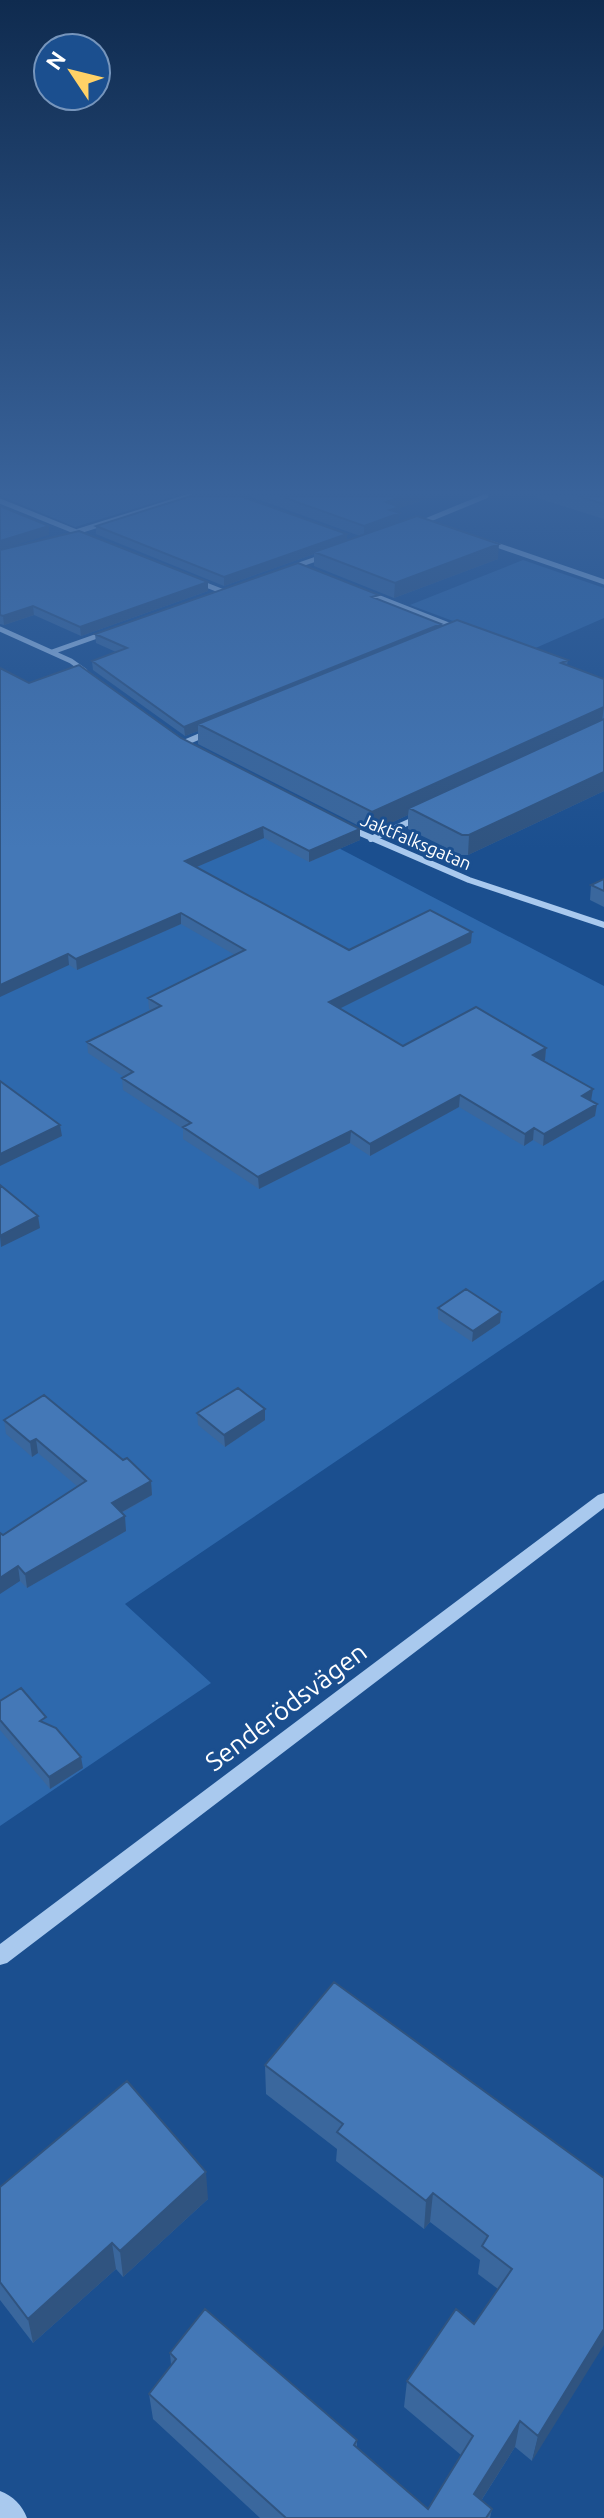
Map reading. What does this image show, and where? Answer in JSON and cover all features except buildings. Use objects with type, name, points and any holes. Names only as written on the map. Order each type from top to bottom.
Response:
[{"type":"street","points":[[420,614],[462,630],[448,636]]},
{"type":"street","points":[[0,629],[71,661],[96,679]]},
{"type":"street","points":[[51,652],[109,632]]},
{"type":"street","points":[[184,743],[213,731]]},
{"type":"street","points":[[171,734],[197,750]]},
{"type":"street","points":[[371,839],[422,816]]},
{"type":"street","name":"Jaktfalksgatan","points":[[344,826],[469,880],[604,925]]},
{"type":"street","name":"Senderödsvägen","points":[[0,1956],[604,1499]]},
{"type":"street","points":[[0,2503],[15,2518]]},
{"type":"shaded area","points":[[433,614],[604,614],[604,618],[531,650]]},
{"type":"shaded area","points":[[0,672],[604,986],[604,1280],[125,1604],[211,1683],[0,1826]]}]
